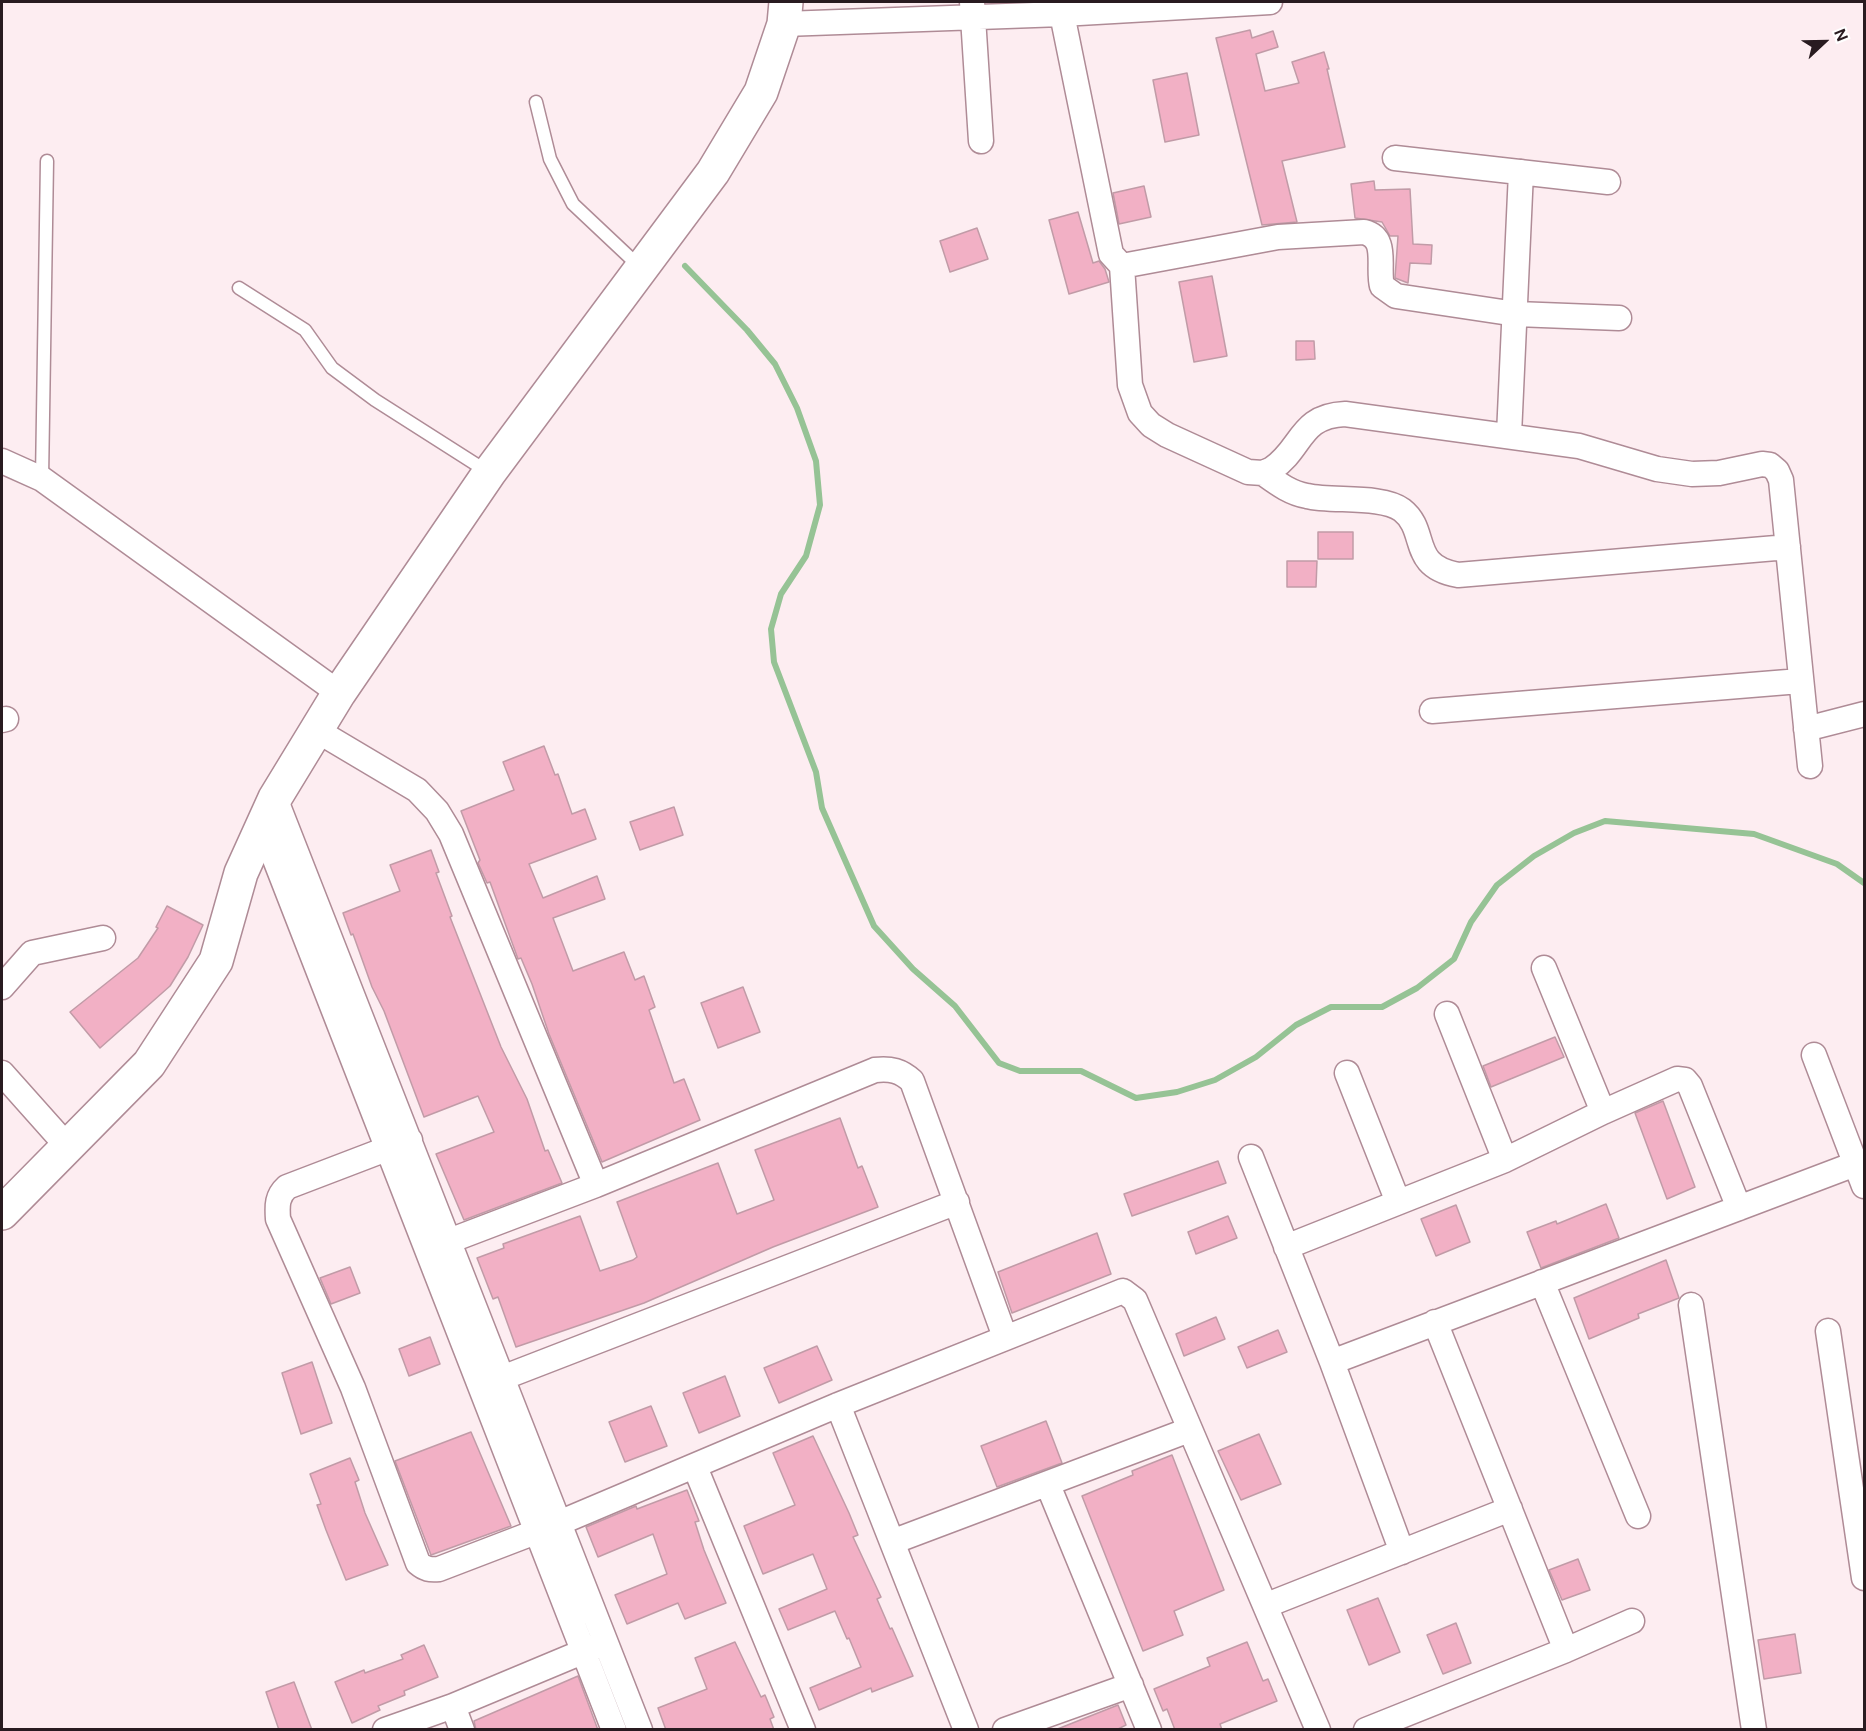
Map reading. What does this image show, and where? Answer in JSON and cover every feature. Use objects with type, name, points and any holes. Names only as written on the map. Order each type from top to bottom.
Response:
[{"type":"street","points":[[2,1213],[149,1064],[216,961],[241,873],[269,812],[316,730],[489,472],[713,172],[761,92],[785,13],[972,9],[1062,14],[1270,2]]},
{"type":"street","points":[[972,9],[981,141]]},
{"type":"street","points":[[1062,14],[1112,254],[1122,266],[1130,385],[1140,413],[1151,425],[1167,435],[1248,472],[1263,473],[1279,465],[1308,426],[1330,414],[1509,435],[1579,446],[1657,469],[1692,474],[1719,473],[1762,464],[1770,465],[1778,471],[1781,480],[1810,766]]},
{"type":"street","points":[[1395,158],[1608,182]]},
{"type":"street","points":[[1509,435],[1521,172]]},
{"type":"street","points":[[1122,266],[1278,237],[1364,232],[1373,234],[1379,242],[1379,277],[1388,293],[1516,314],[1619,318]]},
{"type":"street","points":[[2,461],[42,478],[339,693]]},
{"type":"street","points":[[1263,473],[1287,490],[1307,496],[1389,504],[1402,510],[1410,521],[1430,564],[1443,572],[1458,575],[1788,547]]},
{"type":"street","points":[[1432,711],[1800,681]]},
{"type":"street","points":[[1806,729],[1864,714]]},
{"type":"street","points":[[316,730],[417,790],[437,811],[451,834],[596,1185]]},
{"type":"street","points":[[269,812],[410,1140],[640,1730]]},
{"type":"street","points":[[269,812],[388,1148],[614,1730]]},
{"type":"street","points":[[2,987],[32,953],[103,938]]},
{"type":"street","points":[[1544,968],[1603,1112]]},
{"type":"street","points":[[1447,1014],[1505,1160]]},
{"type":"street","points":[[1332,1362],[1739,1208],[1860,1175],[1814,1055]]},
{"type":"street","points":[[449,1241],[596,1185],[875,1070],[887,1068],[903,1073],[912,1082],[1005,1337]]},
{"type":"street","points":[[2,1073],[68,1147]]},
{"type":"street","points":[[1347,1073],[1398,1202]]},
{"type":"street","points":[[1286,1247],[1505,1160],[1677,1079],[1685,1080],[1690,1086],[1739,1208]]},
{"type":"street","points":[[410,1140],[287,1187],[280,1193],[277,1205],[278,1219],[353,1388],[418,1563],[430,1570],[439,1569],[559,1523],[838,1405],[1123,1291],[1135,1300],[1189,1431],[1267,1605],[1318,1730]]},
{"type":"street","points":[[1251,1157],[1332,1362],[1402,1552]]},
{"type":"street","points":[[502,1378],[957,1202]]},
{"type":"street","points":[[1542,1282],[1638,1516]]},
{"type":"street","points":[[1691,1305],[1755,1730]]},
{"type":"street","points":[[1435,1322],[1566,1650]]},
{"type":"street","points":[[1828,1331],[1864,1578]]},
{"type":"street","points":[[838,1405],[966,1730]]},
{"type":"street","points":[[892,1542],[1189,1431]]},
{"type":"street","points":[[695,1467],[803,1730]]},
{"type":"street","points":[[1048,1485],[1149,1730]]},
{"type":"street","points":[[1267,1605],[1510,1509]]},
{"type":"street","points":[[1366,1730],[1632,1622]]},
{"type":"street","points":[[385,1730],[453,1706],[607,1642]]},
{"type":"street","points":[[1005,1730],[1131,1685]]},
{"type":"street","points":[[453,1706],[462,1730]]},
{"type":"lane","points":[[536,102],[550,159],[573,204],[641,268]]},
{"type":"lane","points":[[42,478],[46,160]]},
{"type":"lane","points":[[239,288],[305,330],[332,368],[375,400],[489,472]]},
{"type":"building","points":[[1250,30],[1252,38],[1273,31],[1278,47],[1256,54],[1265,91],[1299,83],[1292,62],[1324,52],[1329,69],[1327,69],[1345,147],[1282,161],[1297,222],[1262,225],[1216,38]]},
{"type":"building","points":[[1187,73],[1199,135],[1165,142],[1153,80]]},
{"type":"building","points":[[1374,181],[1375,190],[1410,189],[1413,244],[1432,245],[1431,264],[1410,263],[1408,283],[1395,278],[1398,236],[1390,236],[1382,222],[1355,218],[1351,184]]},
{"type":"building","points":[[1144,186],[1151,217],[1119,224],[1113,193]]},
{"type":"building","points":[[1078,212],[1093,263],[1099,261],[1105,269],[1109,282],[1069,294],[1049,220]]},
{"type":"building","points":[[977,228],[988,259],[950,272],[940,241]]},
{"type":"building","points":[[1212,276],[1227,356],[1194,362],[1179,282]]},
{"type":"building","points":[[1296,341],[1314,341],[1315,359],[1296,360]]},
{"type":"building","points":[[1318,532],[1353,532],[1353,559],[1318,559]]},
{"type":"building","points":[[1287,561],[1317,561],[1316,587],[1287,587]]},
{"type":"building","points":[[544,746],[555,775],[558,774],[572,814],[585,809],[596,839],[529,864],[543,898],[597,876],[605,899],[553,918],[573,971],[624,952],[635,980],[644,976],[655,1007],[649,1010],[674,1083],[684,1079],[700,1120],[602,1162],[549,1034],[532,984],[521,958],[518,959],[490,882],[487,883],[478,863],[480,860],[461,811],[514,790],[503,762]]},
{"type":"building","points":[[674,807],[683,835],[640,850],[630,822]]},
{"type":"building","points":[[431,850],[439,872],[436,873],[452,916],[450,917],[501,1047],[527,1099],[545,1151],[548,1150],[562,1183],[464,1220],[436,1154],[494,1132],[478,1096],[424,1117],[384,1011],[372,987],[343,913],[400,891],[390,865]]},
{"type":"building","points":[[167,906],[203,925],[188,957],[170,986],[100,1048],[70,1012],[138,958],[158,928],[156,927]]},
{"type":"building","points":[[743,987],[760,1032],[718,1048],[701,1003]]},
{"type":"building","points":[[1555,1037],[1564,1057],[1491,1087],[1483,1066]]},
{"type":"building","points":[[1663,1101],[1695,1187],[1667,1199],[1635,1113]]},
{"type":"building","points":[[840,1118],[858,1168],[862,1166],[878,1207],[773,1247],[644,1303],[516,1347],[498,1297],[493,1299],[477,1258],[504,1248],[503,1244],[580,1216],[600,1271],[633,1260],[637,1257],[617,1202],[718,1163],[737,1214],[774,1200],[755,1150]]},
{"type":"building","points":[[1218,1161],[1226,1183],[1132,1216],[1124,1194]]},
{"type":"building","points":[[1606,1204],[1619,1238],[1541,1268],[1527,1232],[1556,1221],[1557,1224]]},
{"type":"building","points":[[1456,1205],[1470,1242],[1436,1256],[1421,1219]]},
{"type":"building","points":[[1228,1216],[1237,1238],[1196,1254],[1188,1232]]},
{"type":"building","points":[[1097,1233],[1111,1274],[1012,1313],[998,1272]]},
{"type":"building","points":[[1666,1260],[1679,1298],[1638,1314],[1639,1318],[1589,1339],[1574,1298]]},
{"type":"building","points":[[350,1267],[360,1293],[331,1304],[320,1278]]},
{"type":"building","points":[[1216,1317],[1225,1339],[1184,1356],[1176,1334]]},
{"type":"building","points":[[1278,1330],[1287,1352],[1247,1368],[1238,1347]]},
{"type":"building","points":[[430,1337],[440,1364],[409,1376],[399,1349]]},
{"type":"building","points":[[817,1346],[832,1380],[779,1403],[764,1368]]},
{"type":"building","points":[[312,1362],[332,1423],[301,1434],[282,1373]]},
{"type":"building","points":[[725,1376],[740,1416],[699,1433],[683,1393]]},
{"type":"building","points":[[651,1406],[667,1446],[625,1462],[609,1422]]},
{"type":"building","points":[[1046,1421],[1062,1463],[997,1487],[981,1446]]},
{"type":"building","points":[[471,1432],[511,1526],[431,1555],[395,1461]]},
{"type":"building","points":[[1259,1434],[1281,1484],[1241,1500],[1218,1451]]},
{"type":"building","points":[[813,1436],[858,1535],[853,1537],[881,1597],[877,1599],[913,1676],[872,1692],[871,1688],[819,1710],[810,1688],[861,1667],[835,1611],[788,1630],[779,1609],[827,1589],[813,1554],[763,1574],[744,1526],[795,1505],[773,1453]]},
{"type":"building","points":[[1172,1455],[1224,1590],[1174,1611],[1183,1635],[1143,1651],[1082,1496],[1133,1475],[1132,1471]]},
{"type":"building","points":[[350,1458],[359,1480],[355,1482],[365,1513],[388,1565],[346,1580],[317,1505],[321,1504],[310,1474]]},
{"type":"building","points":[[687,1490],[699,1521],[695,1522],[704,1550],[726,1603],[685,1619],[678,1603],[627,1624],[615,1595],[667,1574],[653,1534],[598,1557],[586,1527],[636,1506],[637,1509]]},
{"type":"building","points":[[1578,1559],[1590,1590],[1562,1600],[1549,1570]]},
{"type":"building","points":[[1378,1598],[1400,1652],[1369,1665],[1347,1610]]},
{"type":"building","points":[[1456,1623],[1471,1663],[1443,1674],[1427,1635]]},
{"type":"building","points":[[1795,1634],[1801,1673],[1764,1679],[1758,1640]]},
{"type":"building","points":[[735,1642],[761,1697],[765,1695],[774,1717],[770,1719],[774,1730],[666,1730],[658,1708],[707,1689],[695,1658]]},
{"type":"building","points":[[1247,1642],[1263,1681],[1268,1679],[1277,1701],[1220,1724],[1222,1730],[1175,1730],[1167,1709],[1163,1711],[1154,1689],[1210,1666],[1207,1658]]},
{"type":"building","points":[[424,1645],[438,1677],[404,1691],[405,1695],[378,1706],[380,1710],[352,1723],[335,1682],[364,1670],[365,1673],[403,1659],[401,1655]]},
{"type":"building","points":[[578,1676],[598,1730],[476,1730],[474,1721]]},
{"type":"building","points":[[294,1682],[312,1730],[279,1730],[266,1692]]},
{"type":"building","points":[[1118,1705],[1126,1725],[1116,1730],[1055,1730]]},
{"type":"waterway","points":[[685,266],[747,330],[775,364],[797,408],[816,461],[820,505],[806,556],[781,594],[771,629],[774,662],[816,772],[822,808],[874,926],[913,969],[955,1006],[999,1063],[1020,1071],[1081,1071],[1136,1098],[1177,1092],[1215,1080],[1256,1057],[1296,1025],[1331,1007],[1382,1007],[1417,988],[1454,959],[1471,922],[1497,885],[1534,856],[1574,833],[1605,821],[1754,834],[1837,864],[1864,883]]}]
